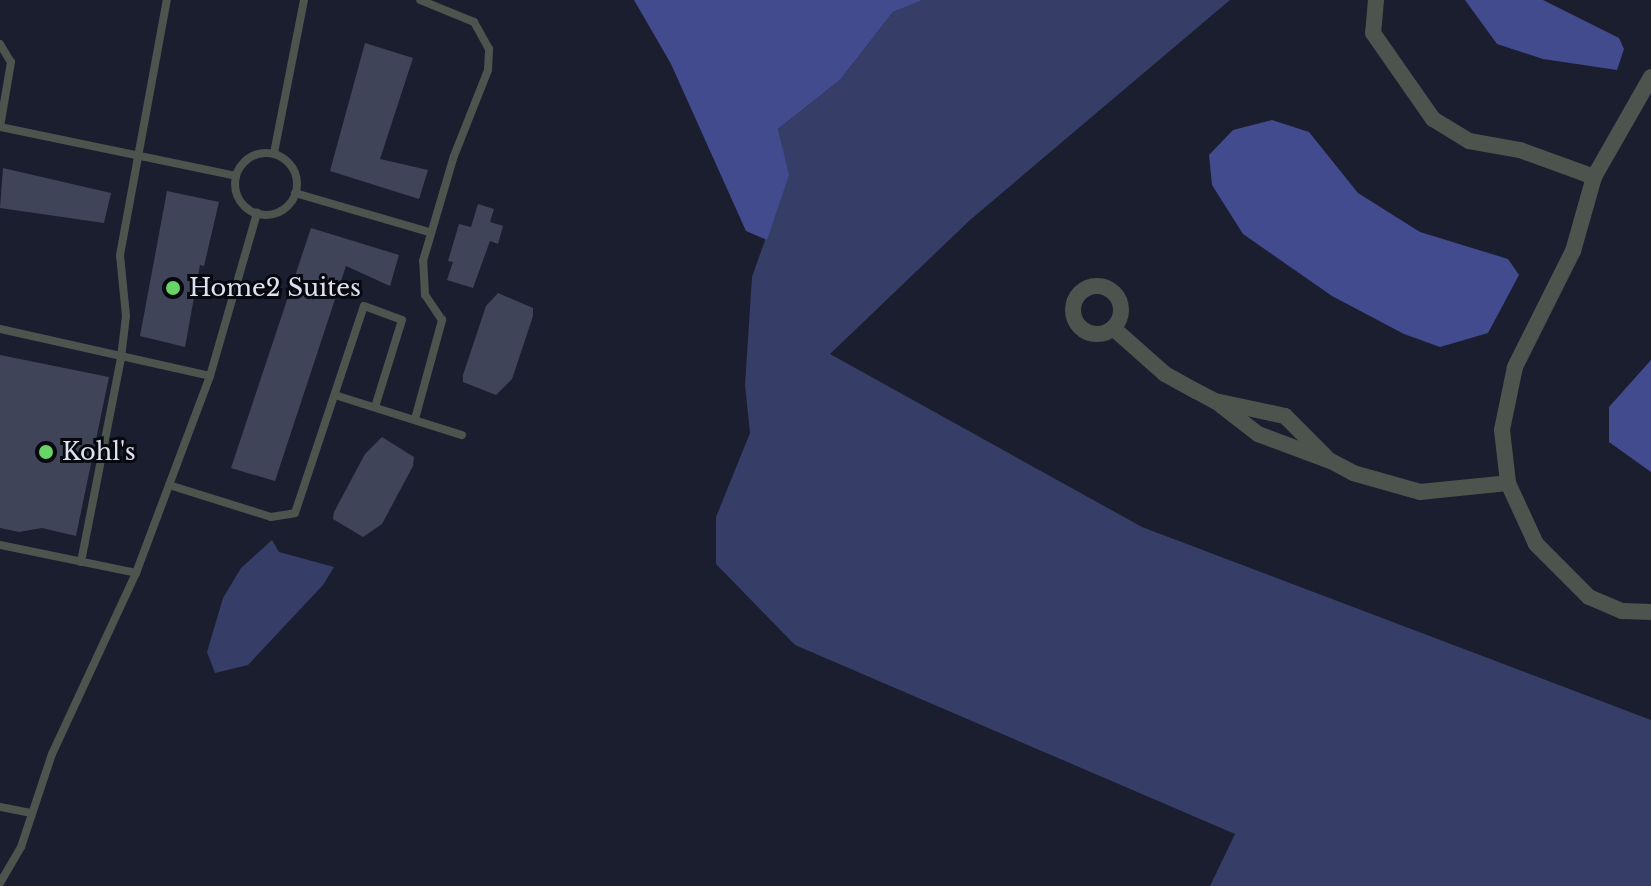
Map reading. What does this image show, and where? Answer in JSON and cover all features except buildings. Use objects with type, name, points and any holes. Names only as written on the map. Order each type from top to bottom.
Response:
[{"type":"street","points":[[1376,0],[1373,33],[1433,119],[1469,141],[1520,150],[1594,177]]},
{"type":"street","points":[[1651,77],[1594,177],[1573,251],[1515,367],[1505,399],[1503,458],[1508,483],[1536,544],[1564,575],[1600,602],[1622,611],[1651,612]]},
{"type":"street","points":[[1113,328],[1165,374],[1215,401],[1258,434],[1379,482],[1420,492],[1508,483]]},
{"type":"street","points":[[1215,401],[1285,416],[1329,460]]},
{"type":"lane","points":[[81,562],[121,358],[126,316],[120,255],[167,0]]},
{"type":"lane","points":[[274,153],[304,0]]},
{"type":"lane","points":[[415,419],[442,320],[425,295],[423,261],[445,170],[488,70],[489,49],[474,22],[420,0]]},
{"type":"lane","points":[[0,44],[11,62],[0,127],[236,176]]},
{"type":"lane","points":[[274,153],[295,173],[295,193],[284,209],[257,213],[237,195],[236,176],[255,155],[274,153]]},
{"type":"lane","points":[[295,193],[429,232]]},
{"type":"lane","points":[[0,883],[21,847],[30,813],[136,573],[210,376],[257,213]]},
{"type":"lane","points":[[169,485],[271,517],[295,513],[338,396],[364,306],[402,320],[375,407]]},
{"type":"lane","points":[[0,329],[210,376]]},
{"type":"lane","points":[[338,396],[462,435]]},
{"type":"lane","points":[[0,545],[136,573]]},
{"type":"lane","points":[[0,807],[30,813]]},
{"type":"shaded area","points":[[634,0],[923,0],[893,12],[840,80],[778,129],[789,175],[767,240],[746,231],[671,64]]},
{"type":"shaded area","points":[[923,0],[1230,0],[970,220],[830,354],[1142,527],[1651,720],[1651,886],[1210,886],[1235,834],[795,645],[716,564],[716,517],[750,433],[745,385],[752,277],[788,175],[778,129],[840,80],[893,12]]},
{"type":"shaded area","points":[[1465,0],[1543,0],[1619,38],[1624,49],[1617,70],[1543,59],[1497,44]]},
{"type":"shaded area","points":[[1272,120],[1309,132],[1358,193],[1420,232],[1508,259],[1519,275],[1488,333],[1440,347],[1404,334],[1332,296],[1243,234],[1212,185],[1209,155],[1233,130]]},
{"type":"shaded area","points":[[1651,360],[1651,472],[1609,442],[1609,407]]},
{"type":"shaded area","points":[[272,540],[279,552],[334,567],[323,585],[248,665],[215,673],[207,652],[223,598],[241,568]]},
{"type":"place","name":"Home2 Suites","points":[[173,288]]},
{"type":"place","name":"Kohl's","points":[[46,452]]}]
